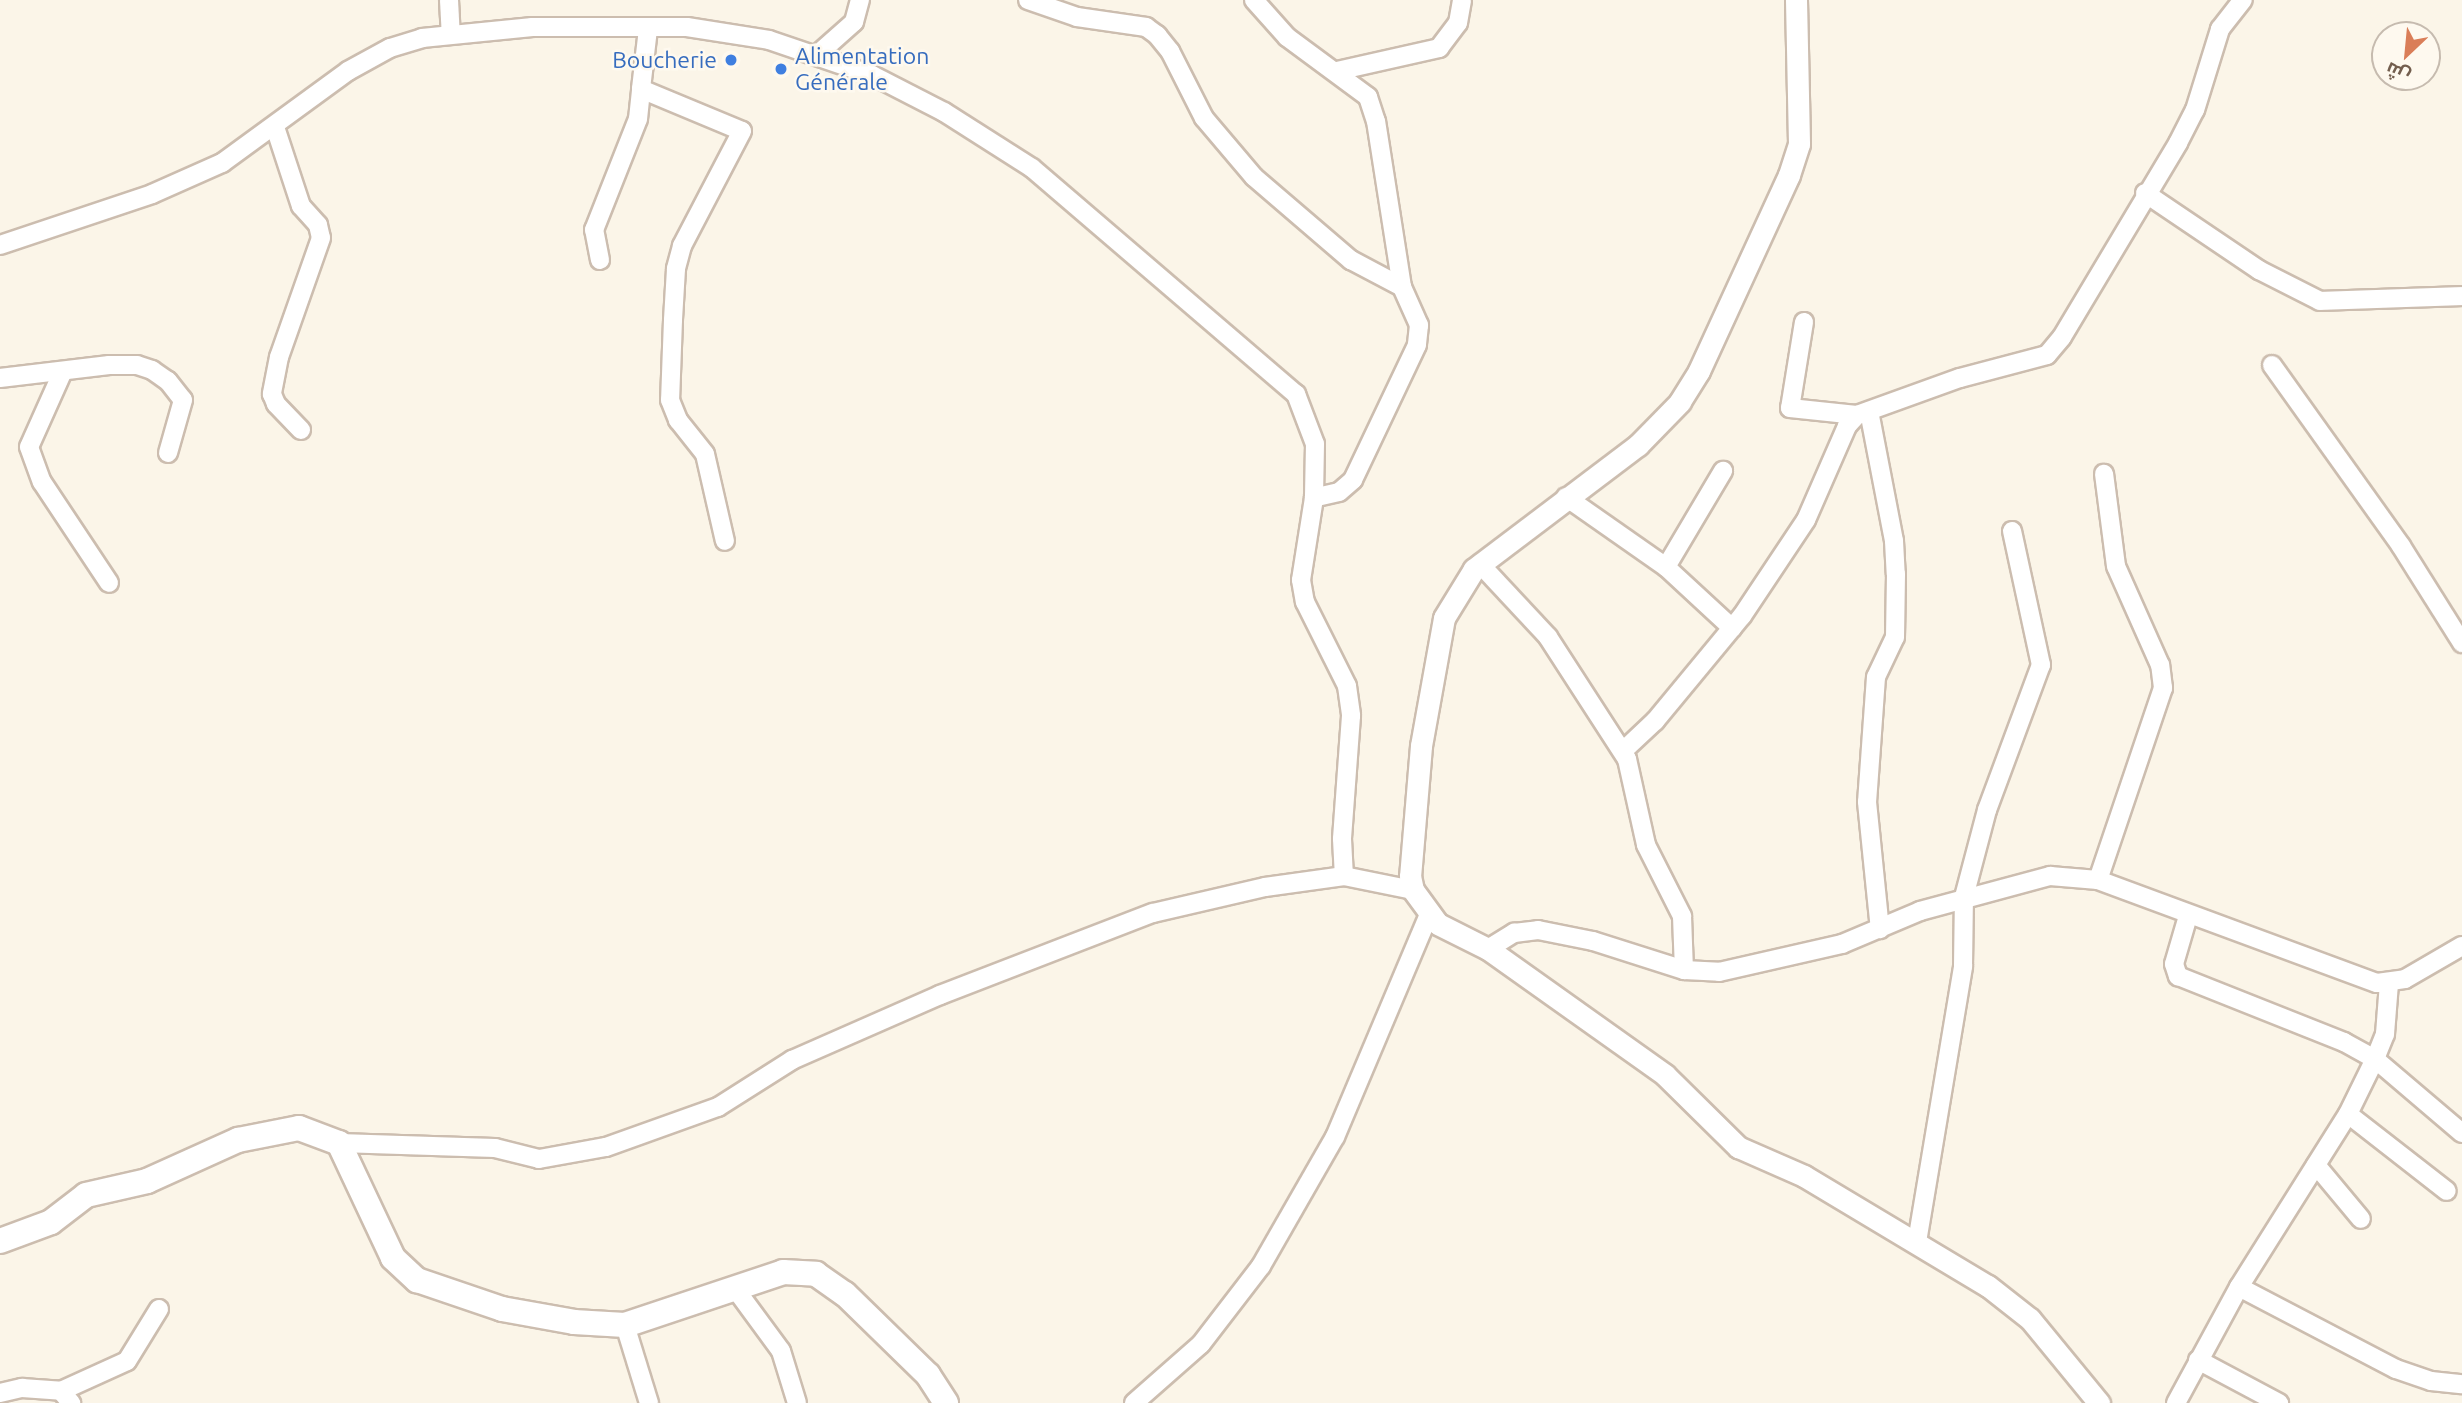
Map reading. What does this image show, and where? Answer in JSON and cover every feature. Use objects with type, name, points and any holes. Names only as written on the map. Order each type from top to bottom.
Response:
[{"type":"main road","points":[[0,1241],[51,1222],[86,1195],[147,1181],[238,1140],[299,1128],[339,1143],[393,1258],[417,1280],[502,1309],[574,1322],[625,1325],[783,1272],[817,1274],[845,1294],[928,1375],[946,1403]]},
{"type":"street","points":[[449,0],[451,33]]},
{"type":"street","points":[[818,54],[854,22],[860,0]]},
{"type":"street","points":[[1028,0],[1077,17],[1146,27],[1157,35],[1170,51],[1205,118],[1254,177],[1351,260],[1402,287]]},
{"type":"street","points":[[1254,0],[1287,37],[1337,71],[1368,97],[1376,121],[1402,287],[1417,315],[1416,345],[1353,480],[1339,492],[1314,498]]},
{"type":"street","points":[[1337,71],[1439,48],[1458,23],[1462,0]]},
{"type":"street","points":[[1796,0],[1799,144],[1789,175],[1699,371],[1658,427],[1480,564],[1444,618],[1434,652],[1420,746],[1410,876],[1413,890],[1438,923],[1488,949],[1665,1075],[1738,1147],[1804,1176],[1917,1242],[2031,1319],[2099,1403]]},
{"type":"street","points":[[1623,751],[1655,721],[1732,628],[1806,520],[1847,426],[1863,413],[1960,378],[2047,355],[2194,110],[2220,29],[2243,0]]},
{"type":"street","points":[[0,245],[152,194],[222,163],[275,127],[348,71],[390,48],[451,33],[532,27],[687,27],[769,40],[818,54],[872,75],[999,144],[1272,371],[1296,394],[1315,444],[1314,498],[1304,544],[1303,591],[1347,686],[1351,716],[1342,839],[1344,876]]},
{"type":"street","points":[[600,260],[594,230],[638,119],[648,29]]},
{"type":"street","points":[[642,89],[742,131],[682,246],[676,269],[671,360],[673,411],[705,454],[725,541]]},
{"type":"street","points":[[275,127],[301,206],[318,225],[321,238],[279,356],[273,386],[276,404],[301,430]]},
{"type":"street","points":[[2145,193],[2259,270],[2320,301],[2462,296]]},
{"type":"street","points":[[1804,322],[1790,408],[1863,413]]},
{"type":"street","points":[[0,378],[137,365],[168,381],[183,400],[168,453]]},
{"type":"street","points":[[2272,365],[2402,546],[2462,643]]},
{"type":"street","points":[[63,371],[29,447],[42,482],[109,583]]},
{"type":"street","points":[[1863,413],[1894,541],[1896,574],[1895,638],[1876,677],[1867,802],[1880,929]]},
{"type":"street","points":[[1666,567],[1723,471]]},
{"type":"street","points":[[2098,880],[2163,688],[2160,665],[2116,566],[2104,474]]},
{"type":"street","points":[[1566,497],[1666,567],[1732,628]]},
{"type":"street","points":[[1917,1242],[1962,966],[1964,897],[1987,810],[2041,665],[2012,531]]},
{"type":"street","points":[[1480,564],[1548,637],[1623,751],[1646,845],[1682,916],[1684,970]]},
{"type":"street","points":[[339,1143],[495,1148],[539,1159],[606,1147],[718,1107],[792,1060],[940,995],[1153,913],[1265,887],[1344,876],[1413,890]]},
{"type":"street","points":[[1488,949],[1514,933],[1538,930],[1593,941],[1684,970],[1719,972],[1769,963],[1880,929],[1964,897],[2050,876],[2098,880],[2348,976],[2389,983],[2405,979],[2462,946]]},
{"type":"street","points":[[1133,1403],[1201,1344],[1261,1266],[1335,1137],[1429,914]]},
{"type":"street","points":[[2188,916],[2174,964],[2178,976],[2308,1026],[2375,1059],[2462,1133]]},
{"type":"street","points":[[2176,1403],[2239,1287],[2348,1114],[2385,1034],[2389,983]]},
{"type":"street","points":[[2348,1114],[2411,1167],[2447,1191]]},
{"type":"street","points":[[2316,1165],[2361,1219]]},
{"type":"street","points":[[734,1287],[781,1351],[797,1403]]},
{"type":"street","points":[[2239,1287],[2396,1369],[2431,1381],[2462,1384]]},
{"type":"street","points":[[0,1393],[22,1388],[66,1397],[127,1361],[159,1308]]},
{"type":"street","points":[[625,1325],[649,1403]]},
{"type":"street","points":[[2198,1360],[2279,1403]]},
{"type":"place","name":"Boucherie","points":[[731,60]]},
{"type":"place","name":"Alimentation Générale","points":[[781,69]]}]
